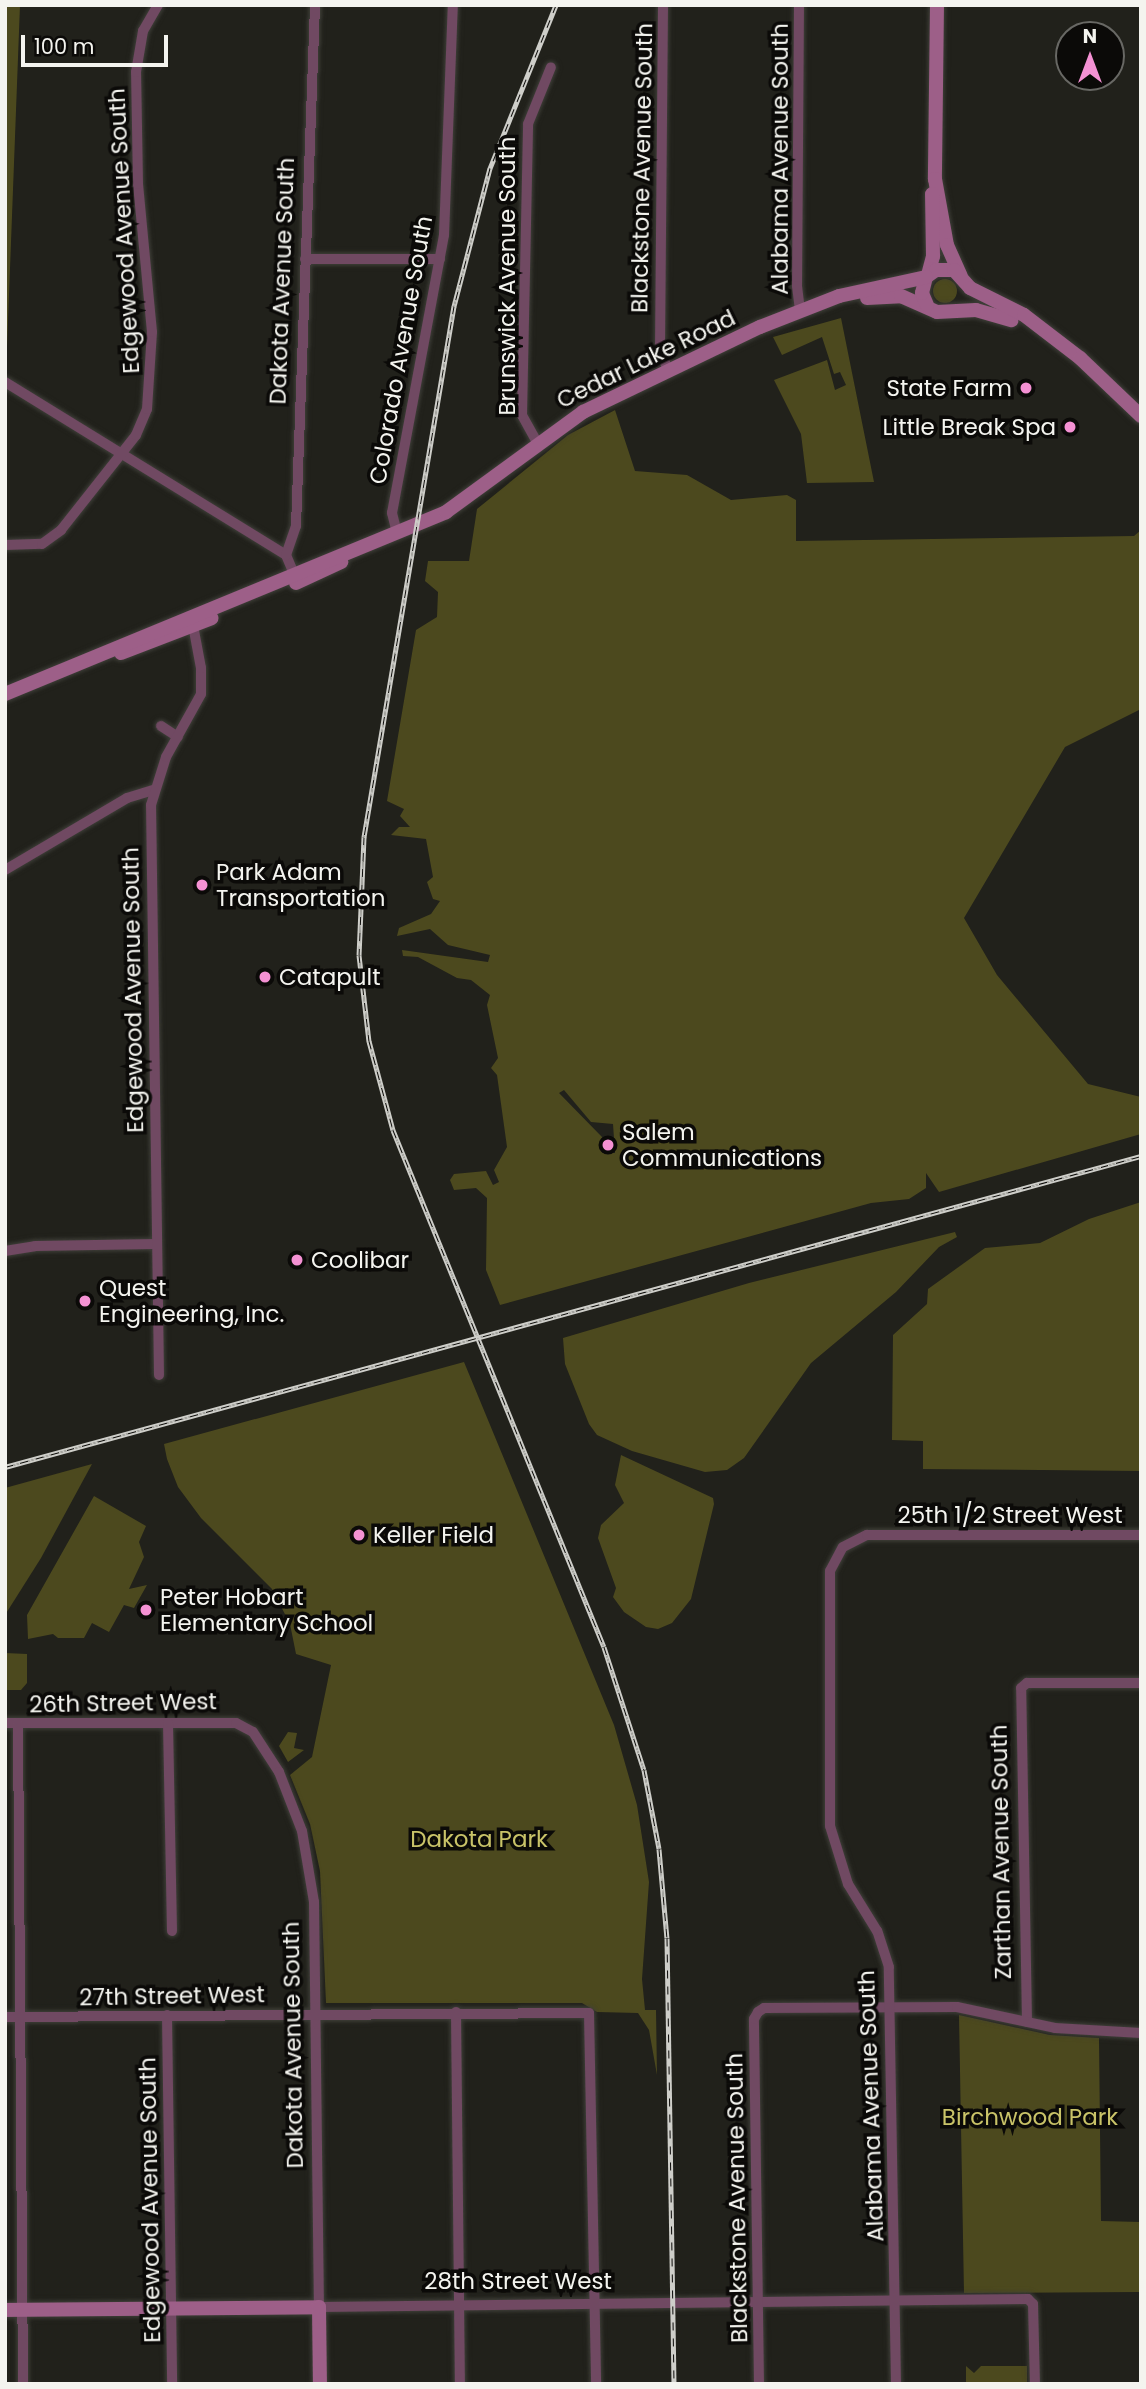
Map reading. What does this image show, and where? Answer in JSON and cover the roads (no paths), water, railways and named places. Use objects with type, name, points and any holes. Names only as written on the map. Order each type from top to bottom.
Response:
[{"type":"street","name":"Edgewood Avenue South","points":[[5,545],[32,545],[53,538],[122,454],[143,421],[151,380],[152,332],[138,184],[136,72],[143,31],[159,5]]},
{"type":"street","name":"Dakota Avenue South","points":[[286,555],[296,526],[315,5]]},
{"type":"street","name":"Colorado Avenue South","points":[[397,533],[392,513],[440,260],[453,5]]},
{"type":"street","name":"Blackstone Avenue South","points":[[663,5],[660,348],[668,371]]},
{"type":"street","name":"Alabama Avenue South","points":[[799,5],[797,286],[800,312]]},
{"type":"street","points":[[928,305],[922,293],[927,276],[935,179],[937,5]]},
{"type":"street","name":"Brunswick Avenue South","points":[[538,444],[522,415],[527,124],[551,66]]},
{"type":"street","points":[[935,179],[947,245],[963,280],[963,302],[949,312]]},
{"type":"street","points":[[305,259],[440,260]]},
{"type":"street","name":"Cedar Lake Road","points":[[6,691],[192,621],[296,578],[463,502],[583,412],[668,371],[800,312],[852,292],[927,276],[945,268],[1024,315],[1141,416]]},
{"type":"street","name":"Cedar Lake Road","points":[[800,312],[879,296],[906,297],[949,312],[1000,314],[1053,339]]},
{"type":"street","points":[[5,382],[286,555],[296,578]]},
{"type":"street","name":"Edgewood Avenue South","points":[[159,1375],[155,1244],[153,790],[178,737],[190,720],[202,685],[192,621]]},
{"type":"street","points":[[162,726],[178,737]]},
{"type":"street","points":[[5,870],[127,798],[153,790]]},
{"type":"street","points":[[5,1251],[35,1246],[155,1244]]},
{"type":"street","name":"Alabama Avenue South","points":[[879,1534],[860,1536],[843,1547],[831,1571],[828,1807],[835,1853],[883,1947],[892,2007],[896,2384]]},
{"type":"street","name":"25th 1/2 Street West","points":[[879,1534],[1141,1535]]},
{"type":"street","name":"Zarthan Avenue South","points":[[1027,2022],[1020,1699],[1027,1683],[1141,1683]]},
{"type":"street","name":"26th Street West","points":[[5,1723],[242,1724]]},
{"type":"street","points":[[168,1723],[172,1931]]},
{"type":"street","points":[[18,1724],[18,2016],[23,2384]]},
{"type":"street","name":"Dakota Avenue South","points":[[242,1724],[253,1732],[279,1772],[302,1831],[314,1902],[320,2384]]},
{"type":"street","points":[[892,2007],[957,2007],[1027,2022],[1141,2033]]},
{"type":"street","name":"Blackstone Avenue South","points":[[760,2384],[754,2018],[764,2008],[892,2007]]},
{"type":"street","points":[[456,2012],[460,2384]]},
{"type":"street","name":"27th Street West","points":[[5,2017],[590,2013],[595,2303]]},
{"type":"street","name":"Edgewood Avenue South","points":[[167,2015],[172,2384]]},
{"type":"street","name":"28th Street West","points":[[5,2309],[1031,2301],[1035,2384]]},
{"type":"street","points":[[595,2303],[596,2384]]},
{"type":"railway","points":[[556,5],[490,168],[454,306],[364,837],[359,955],[369,1041],[393,1130],[604,1647],[644,1770],[659,1849],[667,1938],[674,2384]]},
{"type":"railway","points":[[5,1467],[1141,1156]]},
{"type":"place","name":"State Farm","points":[[1026,388]]},
{"type":"place","name":"Little Break Spa","points":[[1070,427]]},
{"type":"place","name":"Park Adam Transportation","points":[[202,885]]},
{"type":"place","name":"Catapult","points":[[265,977]]},
{"type":"place","name":"Salem Communications","points":[[608,1145]]},
{"type":"place","name":"Coolibar","points":[[297,1260]]},
{"type":"place","name":"Quest Engineering, Inc.","points":[[85,1301]]},
{"type":"place","name":"Keller Field","points":[[359,1535]]},
{"type":"place","name":"Peter Hobart Elementary School","points":[[146,1610]]},
{"type":"park label","name":"Dakota Park","points":[[479,1839]]},
{"type":"park label","name":"Birchwood Park","points":[[1030,2117]]}]
